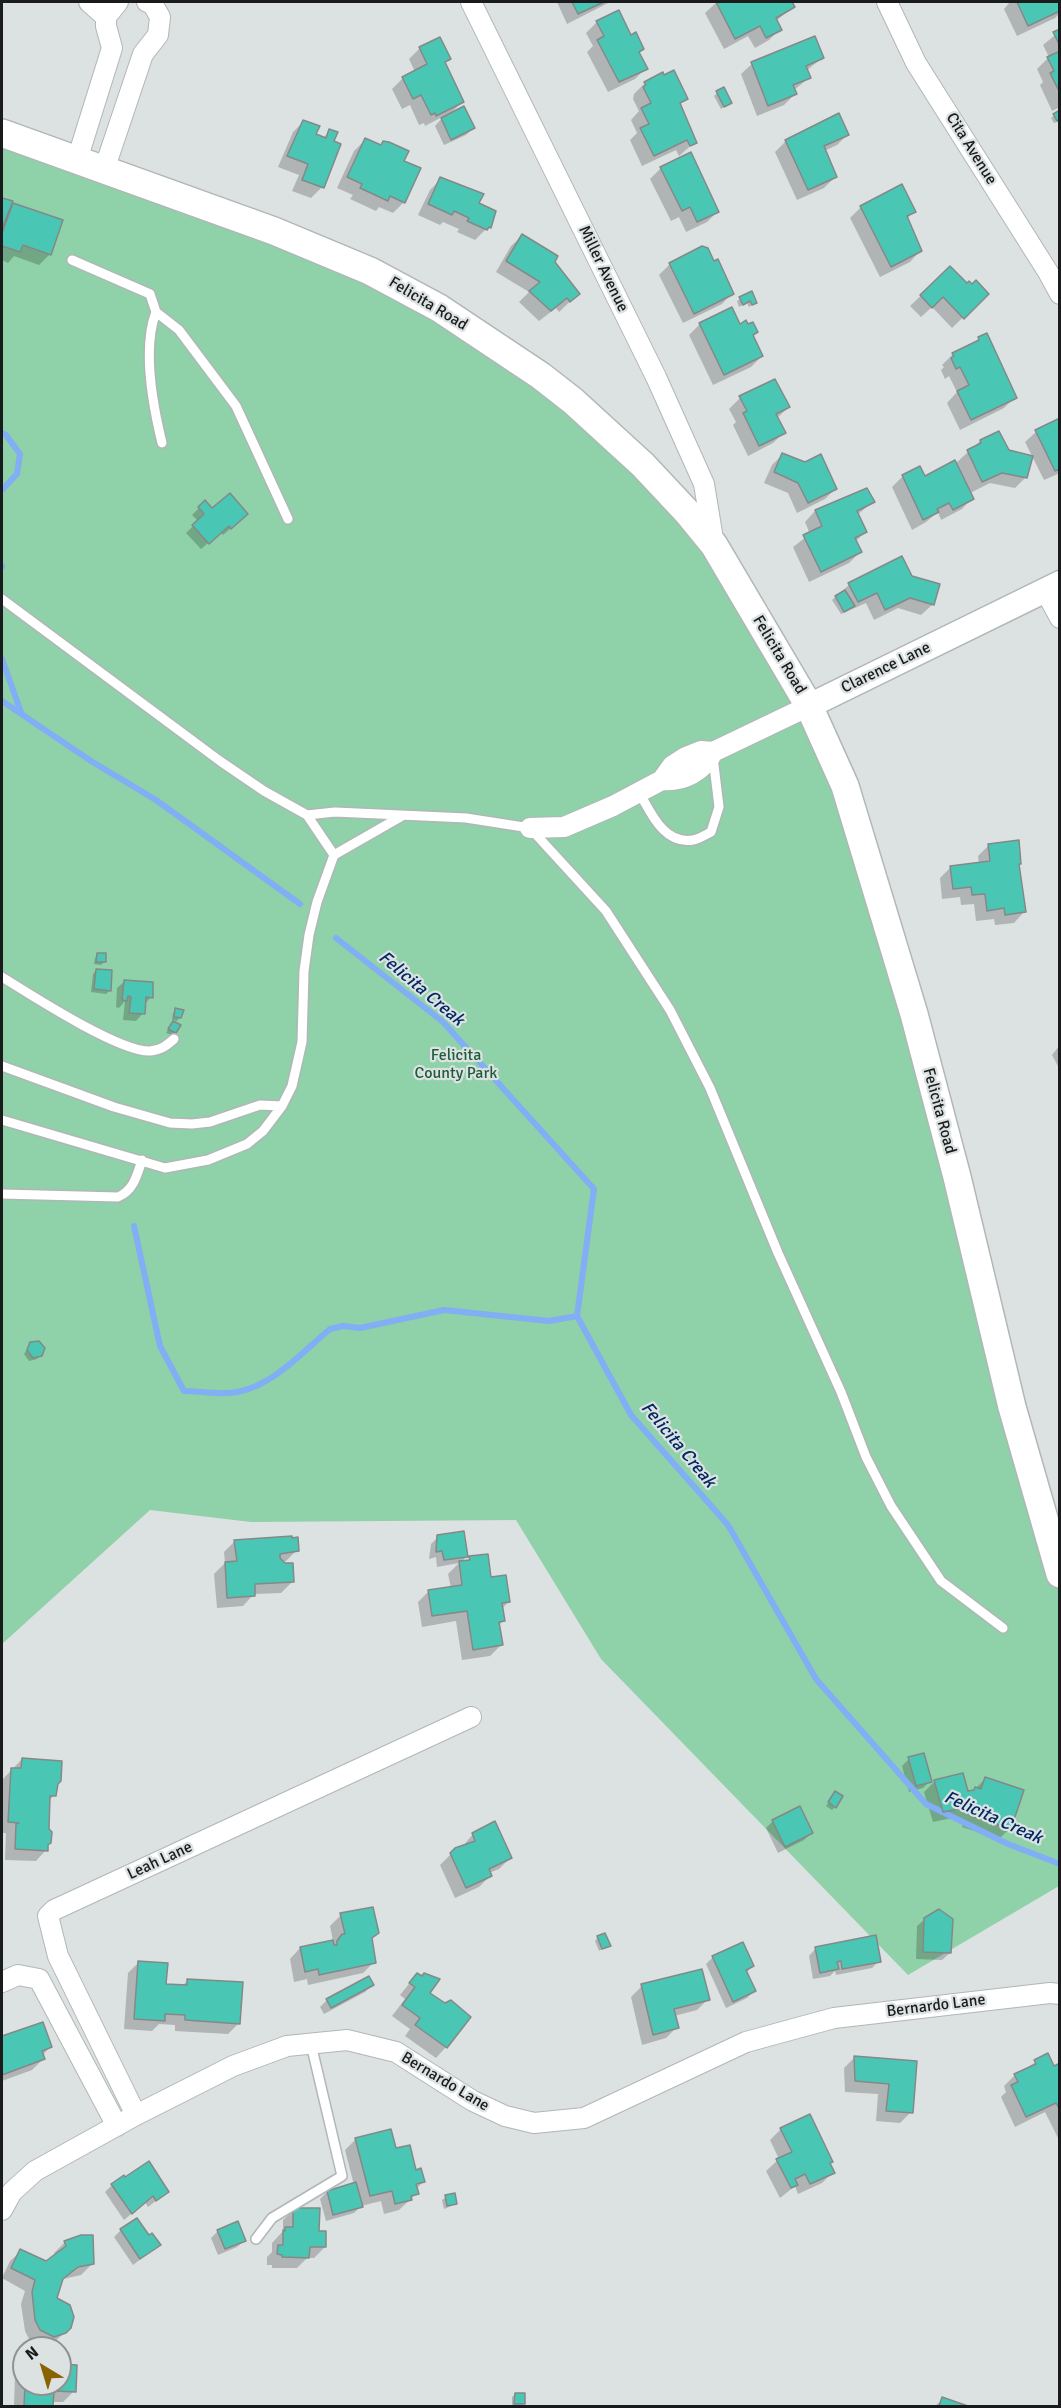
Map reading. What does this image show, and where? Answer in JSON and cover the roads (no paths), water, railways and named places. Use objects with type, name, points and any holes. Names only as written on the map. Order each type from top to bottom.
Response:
[{"type":"main road","name":"Felicita Road","points":[[2,133],[285,235],[370,271],[439,308],[541,376],[573,401],[643,465],[714,545],[809,706],[846,786],[914,1014],[957,1177],[1012,1407],[1059,1574]]},
{"type":"street","points":[[77,160],[112,48],[106,26],[112,9],[89,2]]},
{"type":"street","points":[[104,170],[143,54],[158,35],[160,17],[152,3],[147,2]]},
{"type":"street","name":"Miller Avenue","points":[[471,2],[656,377],[704,484],[714,545]]},
{"type":"street","name":"Cita Avenue","points":[[887,2],[916,63],[1048,272],[1059,294]]},
{"type":"street","points":[[1052,587],[1059,618]]},
{"type":"street","name":"Clarence Lane","points":[[530,828],[564,827],[662,780],[672,766],[686,757],[701,751],[713,752],[1052,587]]},
{"type":"street","name":"Leah Lane","points":[[136,2115],[58,1956],[48,1916],[54,1910],[471,1718]]},
{"type":"street","points":[[2,1982],[18,1975],[39,1979],[117,2126]]},
{"type":"street","name":"Bernardo Lane","points":[[2,2210],[12,2192],[35,2171],[136,2115],[233,2066],[287,2046],[347,2040],[396,2052],[473,2102],[505,2116],[534,2123],[584,2118],[746,2042],[834,2018],[1050,1993],[1059,1994]]},
{"type":"lane","points":[[72,260],[150,294],[156,312],[178,330],[236,406],[288,519]]},
{"type":"lane","points":[[156,312],[151,325],[150,353],[154,411],[162,443]]},
{"type":"lane","points":[[2,599],[220,761],[271,795],[307,814],[334,855]]},
{"type":"lane","points":[[639,792],[652,816],[667,835],[693,840],[711,832],[719,807],[713,752]]},
{"type":"lane","points":[[307,814],[335,812],[466,818],[530,828],[606,911],[670,1010],[710,1088],[778,1253],[841,1392],[867,1457],[891,1506],[941,1581],[1003,1628]]},
{"type":"lane","points":[[2,1120],[165,1168],[192,1164],[228,1154],[247,1144],[263,1131],[282,1106],[292,1086],[301,1044],[304,971],[309,935],[317,902],[334,855],[402,816]]},
{"type":"lane","points":[[2,977],[53,1008],[123,1045],[148,1051],[162,1049],[174,1039]]},
{"type":"lane","points":[[2,1066],[114,1107],[170,1123],[210,1122],[260,1105],[282,1106]]},
{"type":"lane","points":[[2,1194],[118,1197],[134,1183],[142,1161]]},
{"type":"lane","points":[[256,2239],[272,2218],[342,2176],[310,2043]]},
{"type":"waterway","points":[[2,433],[20,454],[17,474],[2,490]]},
{"type":"waterway","points":[[2,659],[22,715]]},
{"type":"waterway","name":"Felicita Creak","points":[[2,701],[91,761],[156,800],[300,904]]},
{"type":"waterway","name":"Felicita Creak","points":[[336,938],[443,1022],[594,1189],[577,1316],[631,1415],[728,1525],[816,1679],[926,1804],[1008,1844],[1060,1864]]},
{"type":"waterway","points":[[134,1226],[160,1346],[184,1391],[226,1393],[255,1386],[282,1370],[330,1329],[343,1326],[360,1328],[444,1310],[549,1321],[577,1316]]},
{"type":"park label","name":"Felicita County Park","points":[[456,1065]]}]
